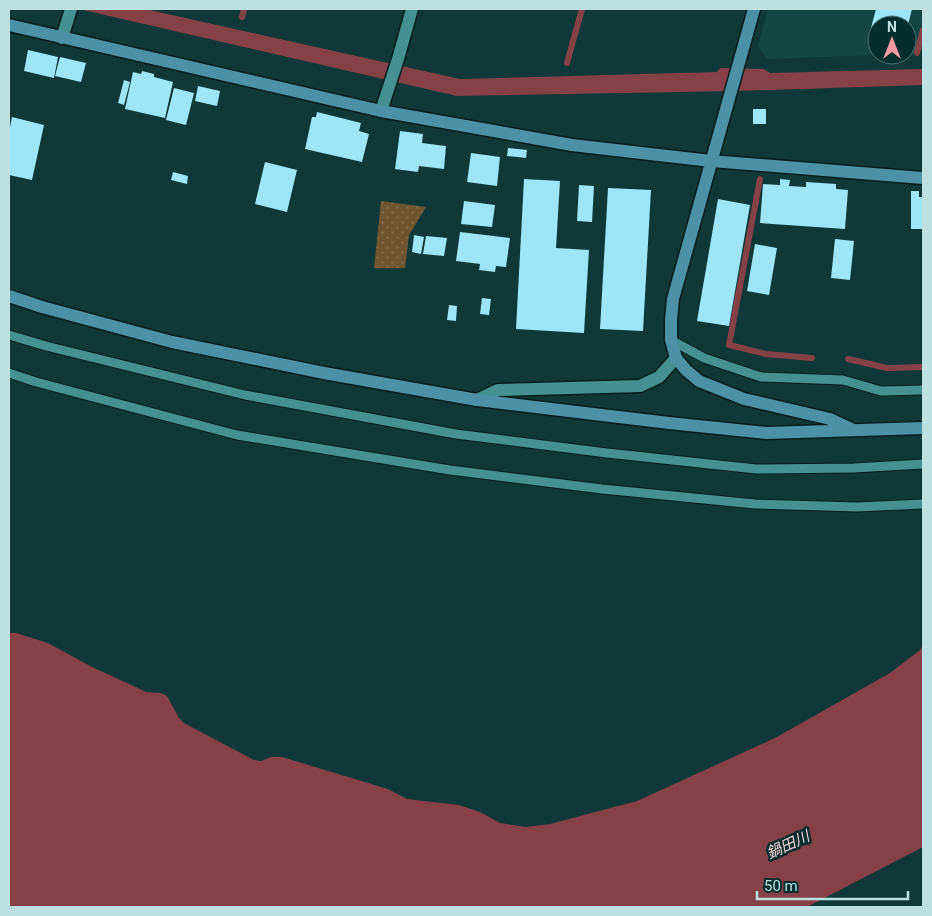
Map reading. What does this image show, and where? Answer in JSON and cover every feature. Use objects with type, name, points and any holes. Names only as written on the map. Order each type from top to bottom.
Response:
[{"type":"street","points":[[381,111],[412,9]]},
{"type":"street","points":[[754,9],[673,299],[670,320],[671,340],[676,358],[699,381],[744,399],[830,419],[855,431]]},
{"type":"street","points":[[62,38],[69,14]]},
{"type":"street","points":[[9,25],[381,111],[572,145],[711,161],[923,178]]},
{"type":"street","points":[[9,296],[42,308],[172,342],[324,373],[477,400],[766,433],[923,428]]},
{"type":"street","points":[[477,400],[498,390],[640,386],[659,377],[676,358]]},
{"type":"lane","points":[[9,335],[46,346],[245,395],[456,434],[756,469],[854,468],[923,464]]},
{"type":"lane","points":[[671,340],[704,358],[761,376],[843,380],[881,391],[923,390]]},
{"type":"lane","points":[[9,373],[36,382],[237,435],[450,470],[602,489],[755,504],[857,507],[923,504]]},
{"type":"shaded area","points":[[768,9],[923,9],[923,30],[917,53],[917,15],[867,15],[867,55],[767,59],[758,46]]},
{"type":"shaded area","points":[[381,201],[426,207],[409,235],[405,268],[374,268]]},
{"type":"water","points":[[79,9],[145,9],[460,79],[717,72],[720,68],[764,69],[770,73],[923,69],[923,85],[736,91],[457,96]]},
{"type":"water","name":"鍋田川","points":[[9,633],[16,633],[48,643],[92,667],[146,692],[161,693],[167,696],[179,718],[184,723],[254,760],[261,761],[271,757],[282,757],[388,789],[407,799],[459,805],[480,812],[500,823],[526,827],[550,824],[637,801],[775,738],[890,673],[920,650],[923,645],[923,847],[807,907],[9,907]]},
{"type":"building","points":[[876,9],[912,9],[910,15],[874,15]]},
{"type":"building","points":[[28,50],[58,57],[54,78],[24,71]]},
{"type":"building","points":[[60,57],[86,63],[81,82],[55,76]]},
{"type":"building","points":[[142,71],[154,74],[154,77],[173,82],[165,118],[125,109],[133,72],[141,74]]},
{"type":"building","points":[[124,80],[130,82],[124,105],[118,103]]},
{"type":"building","points":[[198,86],[220,91],[217,106],[195,101]]},
{"type":"building","points":[[174,88],[194,93],[186,125],[166,120]]},
{"type":"building","points":[[753,109],[766,109],[766,124],[753,124]]},
{"type":"building","points":[[317,112],[361,123],[359,131],[369,134],[362,162],[305,149],[312,117],[316,117]]},
{"type":"building","points":[[12,117],[44,125],[32,180],[9,175],[9,132]]},
{"type":"building","points":[[400,131],[423,134],[422,143],[446,146],[444,169],[419,166],[418,172],[395,169]]},
{"type":"building","points":[[508,148],[527,150],[526,158],[507,156]]},
{"type":"building","points":[[471,153],[500,157],[497,186],[467,182]]},
{"type":"building","points":[[265,162],[297,170],[287,212],[255,204]]},
{"type":"building","points":[[173,172],[188,176],[187,184],[171,180]]},
{"type":"building","points":[[524,179],[560,181],[556,248],[589,250],[584,333],[516,329]]},
{"type":"building","points":[[780,179],[790,180],[789,186],[806,187],[806,182],[836,184],[836,189],[848,190],[845,229],[760,223],[763,184],[780,185]]},
{"type":"building","points":[[579,185],[594,186],[592,222],[577,221]]},
{"type":"building","points":[[608,188],[651,190],[643,331],[600,329]]},
{"type":"building","points":[[911,191],[919,191],[919,197],[923,197],[923,229],[911,229]]},
{"type":"building","points":[[718,199],[750,205],[729,326],[697,321]]},
{"type":"building","points":[[464,201],[495,205],[492,227],[461,224]]},
{"type":"building","points":[[460,232],[510,238],[506,267],[496,266],[495,272],[479,270],[480,264],[456,261]]},
{"type":"building","points":[[414,235],[424,237],[421,254],[412,252]]},
{"type":"building","points":[[426,236],[447,238],[444,256],[423,254]]},
{"type":"building","points":[[835,239],[854,241],[850,280],[831,278]]},
{"type":"building","points":[[755,244],[777,248],[769,295],[747,291]]},
{"type":"building","points":[[482,298],[491,299],[489,315],[480,314]]},
{"type":"building","points":[[449,305],[457,306],[456,321],[447,320]]},
{"type":"waterway","points":[[242,17],[244,9]]},
{"type":"waterway","points":[[567,63],[582,9]]},
{"type":"waterway","points":[[917,53],[923,30]]},
{"type":"waterway","points":[[760,179],[729,345],[766,354],[812,358]]},
{"type":"waterway","points":[[848,359],[887,368],[923,367]]}]
